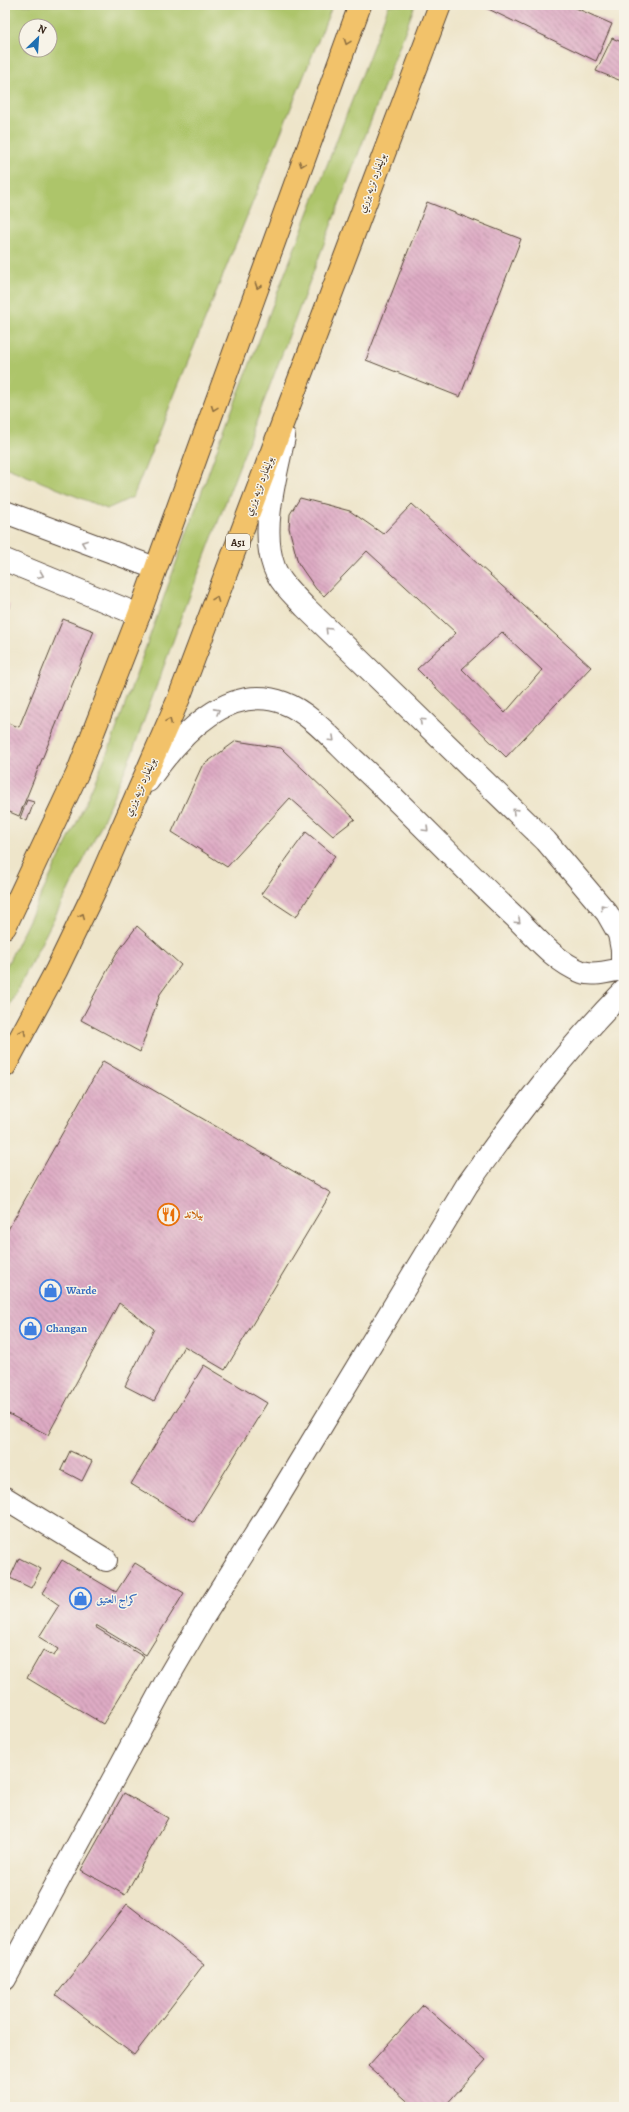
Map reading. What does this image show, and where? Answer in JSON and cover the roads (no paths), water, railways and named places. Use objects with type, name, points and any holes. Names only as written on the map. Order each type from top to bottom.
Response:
[{"type":"highway","points":[[5,927],[77,774],[139,615],[360,5]]},
{"type":"highway","name":"بوليفارد نزيه بزري","points":[[5,1066],[56,971],[96,888],[179,698],[440,5]]},
{"type":"street","points":[[134,800],[174,746],[184,735],[209,716],[232,704],[244,700],[255,699],[284,703],[300,712],[322,730],[392,794],[494,898],[562,962],[584,972],[623,970],[622,950],[619,934],[607,913],[546,841],[312,614],[288,589],[275,569],[270,547],[272,502],[294,394]]},
{"type":"street","points":[[5,512],[155,568]]},
{"type":"street","points":[[5,560],[139,615]]},
{"type":"street","points":[[5,1979],[169,1676],[204,1616],[267,1516],[468,1185],[500,1139],[547,1077],[590,1025],[624,991]]},
{"type":"street","points":[[5,1498],[106,1560]]},
{"type":"place","name":"بيلاند","points":[[168,1214]]},
{"type":"place","name":"Warde","points":[[51,1290]]},
{"type":"place","name":"Changan","points":[[31,1328]]},
{"type":"place","name":"كراج العتيق","points":[[81,1599]]}]
